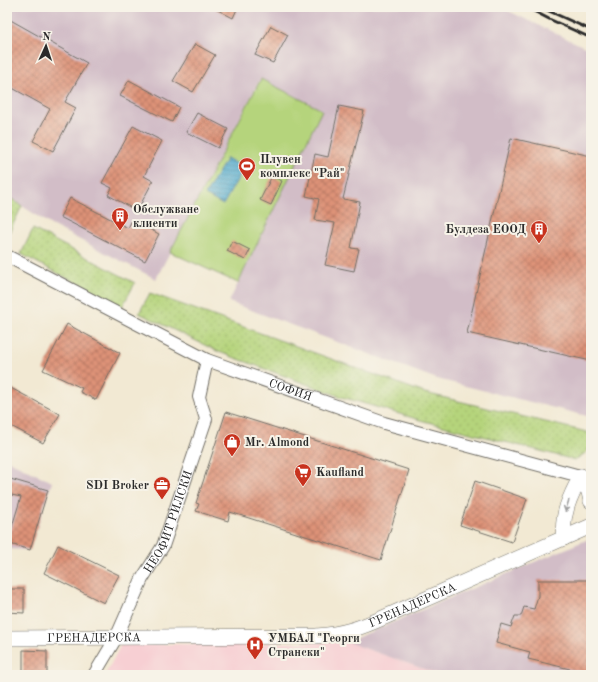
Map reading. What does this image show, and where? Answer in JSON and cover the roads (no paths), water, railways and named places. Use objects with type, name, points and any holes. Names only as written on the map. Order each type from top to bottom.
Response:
[{"type":"street","name":"СОФИЯ","points":[[7,256],[207,360],[384,423],[586,477]]},
{"type":"street","name":"НЕОФИТ РИЛСКИ","points":[[94,675],[116,638],[142,578],[163,546],[206,419],[199,397],[207,360]]},
{"type":"street","points":[[586,477],[591,501]]},
{"type":"street","points":[[564,538],[562,527],[571,494],[586,477]]},
{"type":"street","name":"ГРЕНАДЕРСКА","points":[[7,638],[316,636],[337,634],[352,630],[385,617],[564,538],[590,524]]},
{"type":"water","points":[[227,158],[244,168],[223,205],[205,195]]},
{"type":"railway","points":[[526,7],[591,38]]},
{"type":"railway","points":[[540,7],[591,30]]},
{"type":"place","name":"Плувен комплекс \"Рай\"","points":[[247,181]]},
{"type":"place","name":"Обслужване клиенти","points":[[120,231]]},
{"type":"place","name":"Булдеза ЕООД","points":[[539,244]]},
{"type":"place","name":"Mr. Almond","points":[[232,457]]},
{"type":"place","name":"Kaufland","points":[[303,487]]},
{"type":"place","name":"SDI Broker","points":[[162,500]]},
{"type":"place","name":"УМБАЛ \"Георги Странски\"","points":[[255,660]]}]
